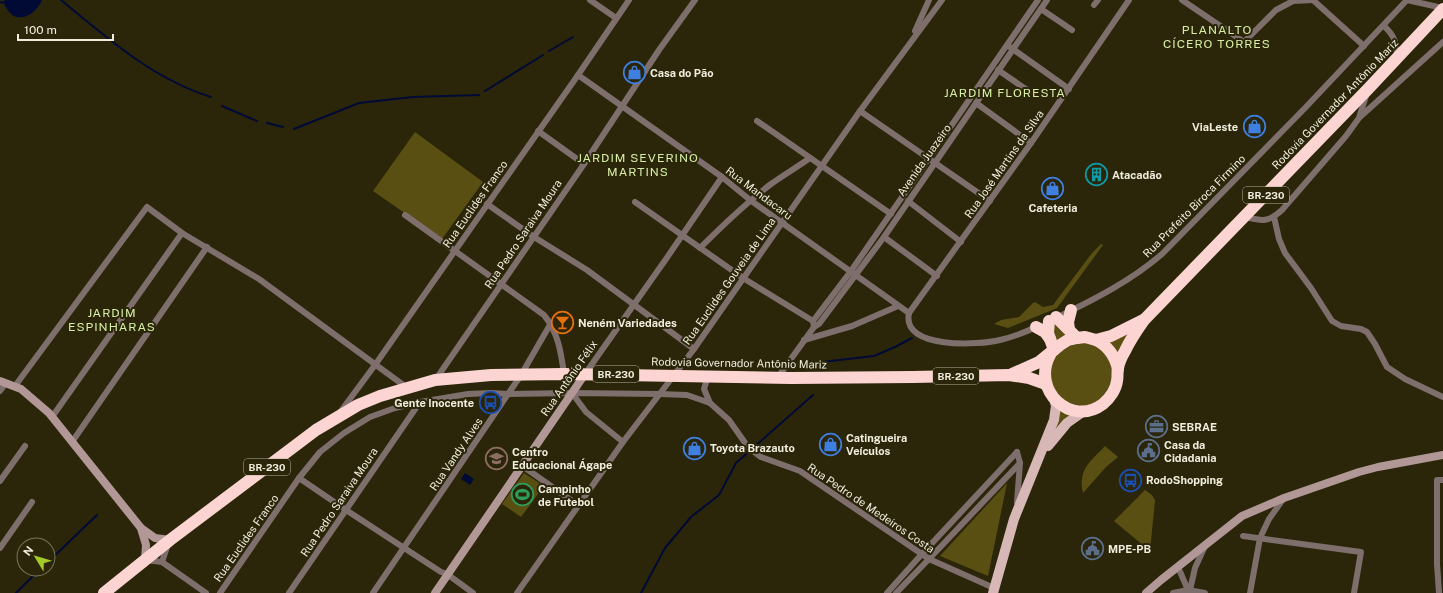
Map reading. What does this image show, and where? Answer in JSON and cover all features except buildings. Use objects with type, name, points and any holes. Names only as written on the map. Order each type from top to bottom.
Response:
[{"type":"highway","name":"Rodovia Governador Antônio Mariz","points":[[1084,411],[1102,404],[1112,394],[1117,382],[1118,369],[1124,352],[1132,336],[1144,320],[1245,217],[1443,9]]},
{"type":"highway","points":[[1069,329],[1068,322],[1071,310]]},
{"type":"highway","points":[[1078,338],[1069,329],[1053,319],[1048,333],[1051,348],[1044,369],[1046,384],[1054,399],[1059,404],[1071,410],[1084,411]]},
{"type":"highway","name":"Rodovia Governador Antônio Mariz","points":[[1009,375],[1031,366],[1051,348],[1068,340],[1085,337],[1096,340],[1111,336],[1144,320]]},
{"type":"highway","points":[[1036,327],[1045,332],[1051,348]]},
{"type":"highway","points":[[1096,340],[1104,344],[1110,351],[1115,359],[1118,369]]},
{"type":"highway","name":"Rodovia Governador Antônio Mariz","points":[[104,593],[170,540],[287,451],[336,418],[358,405],[380,396],[406,387],[435,380],[483,375],[564,374],[778,377],[1009,375],[1029,378],[1046,384]]},
{"type":"main road","name":"Rua Antônio Félix","points":[[435,593],[521,465],[585,374]]},
{"type":"main road","points":[[3,382],[15,386],[28,394],[52,417],[152,543]]},
{"type":"main road","points":[[994,591],[1014,518],[1054,420],[1056,406],[1054,399]]},
{"type":"main road","points":[[1038,461],[1060,430],[1073,418],[1084,411]]},
{"type":"main road","points":[[1146,593],[1160,580],[1242,516],[1284,498],[1359,472],[1443,455]]},
{"type":"main road","points":[[152,543],[170,540]]},
{"type":"main road","points":[[145,560],[152,543]]},
{"type":"street","points":[[590,0],[616,18]]},
{"type":"street","name":"Rua Euclides Franco","points":[[336,418],[455,251],[629,0]]},
{"type":"street","name":"Rua Pedro Saraiva Moura","points":[[435,380],[584,164],[659,50],[696,0]]},
{"type":"street","points":[[908,45],[929,0]]},
{"type":"street","name":"Rua Euclides Gouveia de Lima","points":[[517,593],[623,442],[694,349],[860,111],[942,0]]},
{"type":"street","name":"Avenida Juazeiro","points":[[778,377],[804,341],[813,324],[891,214],[1038,0]]},
{"type":"street","name":"Avenida Juazeiro","points":[[813,324],[819,324],[884,237],[1047,0]]},
{"type":"street","name":"Rua José Martins da Silva","points":[[908,316],[1032,143],[1129,0]]},
{"type":"street","points":[[1182,0],[1244,42],[1276,10],[1293,2],[1313,0],[1364,46]]},
{"type":"street","name":"Rua Prefeito Biroca Firmino","points":[[956,343],[977,344],[1001,340],[1036,327],[1071,310],[1145,269],[1162,254],[1384,26],[1407,0],[1443,9]]},
{"type":"street","points":[[1041,9],[1072,30]]},
{"type":"street","points":[[1384,26],[1394,38],[1397,47],[1397,57]]},
{"type":"street","points":[[1245,217],[1266,220],[1274,217],[1332,154],[1359,118],[1443,42]]},
{"type":"street","points":[[1007,45],[1069,89]]},
{"type":"street","points":[[998,70],[1030,92]]},
{"type":"street","name":"Rua Mandacaru","points":[[578,75],[722,177],[750,200],[898,306],[908,316],[911,328],[923,337],[938,341],[956,343]]},
{"type":"street","points":[[1359,118],[1368,89]]},
{"type":"street","points":[[976,103],[1032,143]]},
{"type":"street","points":[[860,111],[990,201]]},
{"type":"street","points":[[757,121],[891,214]]},
{"type":"street","points":[[538,131],[584,164]]},
{"type":"street","points":[[700,248],[725,222],[750,200],[772,183],[810,158]]},
{"type":"street","name":"Rua Antônio Félix","points":[[585,374],[722,177]]},
{"type":"street","points":[[908,201],[961,242]]},
{"type":"street","points":[[635,202],[743,278],[813,324]]},
{"type":"street","points":[[487,204],[534,237],[587,270],[694,349]]},
{"type":"street","points":[[15,386],[147,207],[182,233],[259,279],[406,387]]},
{"type":"street","points":[[404,215],[534,308],[551,323],[561,352],[564,374]]},
{"type":"street","points":[[1274,217],[1285,253],[1311,288],[1332,321],[1341,326],[1361,329],[1367,332],[1388,367],[1405,379],[1443,397]]},
{"type":"street","points":[[52,417],[182,233]]},
{"type":"street","points":[[884,237],[937,276]]},
{"type":"street","points":[[72,442],[207,248]]},
{"type":"street","points":[[804,341],[852,326],[898,306]]},
{"type":"street","name":"Rua Vandy Alves","points":[[373,593],[521,375],[551,323]]},
{"type":"street","points":[[708,376],[704,389],[710,403]]},
{"type":"street","points":[[0,392],[3,382]]},
{"type":"street","points":[[572,393],[586,412],[623,442]]},
{"type":"street","name":"Rua Euclides Franco","points":[[220,593],[299,478],[320,452],[344,433],[370,417],[395,408],[420,402],[468,394],[660,394]]},
{"type":"street","name":"Rua Pedro de Medeiros Costa","points":[[660,394],[687,395],[710,403],[729,420],[748,447],[754,452],[769,461],[800,471],[929,560],[994,591]]},
{"type":"street","name":"Rua Pedro Saraiva Moura","points":[[289,593],[420,402]]},
{"type":"street","points":[[0,481],[25,446]]},
{"type":"street","points":[[887,593],[921,554],[1017,452],[1020,463],[1018,496],[1014,518]]},
{"type":"street","points":[[896,593],[1020,463]]},
{"type":"street","points":[[521,465],[578,505]]},
{"type":"street","points":[[299,478],[404,548],[441,572],[447,574],[473,593]]},
{"type":"street","points":[[1439,593],[1437,564],[1440,480]]},
{"type":"street","points":[[1250,593],[1260,538],[1269,519],[1284,498]]},
{"type":"street","points":[[0,548],[32,502]]},
{"type":"street","points":[[970,502],[977,508]]},
{"type":"street","points":[[940,534],[947,541]]},
{"type":"street","points":[[1243,536],[1361,552],[1354,593]]},
{"type":"street","points":[[162,562],[170,540]]},
{"type":"street","points":[[1189,590],[1198,559],[1205,546]]},
{"type":"street","points":[[145,560],[162,562],[206,593]]},
{"type":"street","points":[[1178,567],[1189,590]]},
{"type":"street","points":[[1173,593],[1189,590],[1205,593]]},
{"type":"shaded area","points":[[415,132],[483,182],[442,239],[373,191]]},
{"type":"shaded area","points":[[1101,244],[1103,245],[1057,308],[1008,328],[994,324],[1001,320],[1019,317],[1035,302],[1043,307],[1053,305],[1092,253]]},
{"type":"shaded area","points":[[1055,324],[1071,335],[1056,344],[1053,326]]},
{"type":"shaded area","points":[[1130,332],[1119,357],[1105,341]]},
{"type":"shaded area","points":[[1091,342],[1106,352],[1114,368],[1112,386],[1101,400],[1085,407],[1059,400],[1048,376],[1052,358],[1064,345]]},
{"type":"shaded area","points":[[1060,408],[1072,413],[1055,431]]},
{"type":"shaded area","points":[[1105,446],[1118,457],[1106,467],[1083,493],[1082,478],[1086,466]]},
{"type":"shaded area","name":"Campinho de Futebol","points":[[524,473],[544,486],[521,517],[502,504]]},
{"type":"shaded area","points":[[1007,483],[988,576],[940,556]]},
{"type":"shaded area","points":[[1145,490],[1152,495],[1155,500],[1150,551],[1114,521]]},
{"type":"water","points":[[4,0],[42,0],[36,10],[26,16],[16,17],[7,9]]},
{"type":"water","points":[[465,473],[474,479],[470,485],[461,479]]},
{"type":"waterway","points":[[61,0],[113,43],[150,68],[170,80],[211,97]]},
{"type":"waterway","points":[[0,2],[5,3]]},
{"type":"waterway","points":[[549,51],[573,37]]},
{"type":"waterway","points":[[485,91],[543,55]]},
{"type":"waterway","points":[[294,129],[359,103],[413,97],[479,95]]},
{"type":"waterway","points":[[222,106],[257,121]]},
{"type":"waterway","points":[[267,123],[283,127]]},
{"type":"waterway","points":[[815,367],[822,362],[874,356],[912,338]]},
{"type":"waterway","points":[[641,593],[665,548],[691,517],[719,495],[736,463],[813,395]]},
{"type":"waterway","points":[[56,554],[97,515]]},
{"type":"waterway","points":[[16,593],[32,577]]},
{"type":"place","name":"Casa do Pão","points":[[634,73]]},
{"type":"place","name":"ViaLeste","points":[[1254,127]]},
{"type":"place","name":"Atacadão","points":[[1097,175]]},
{"type":"place","name":"Cafeteria","points":[[1053,188]]},
{"type":"place","name":"Neném Variedades","points":[[562,323]]},
{"type":"place","name":"Gente Inocente","points":[[490,403]]},
{"type":"place","name":"SEBRAE","points":[[1156,427]]},
{"type":"place","name":"Catingueira Veículos","points":[[831,444]]},
{"type":"place","name":"Toyota Brazauto","points":[[694,448]]},
{"type":"place","name":"Casa da Cidadania","points":[[1148,451]]},
{"type":"place","name":"Centro Educacional Ágape","points":[[497,458]]},
{"type":"place","name":"RodoShopping","points":[[1130,480]]},
{"type":"place","name":"Campinho de Futebol","points":[[523,495]]},
{"type":"place","name":"MPE-PB","points":[[1092,549]]},
{"type":"district","name":"PLANALTO CÍCERO TORRES","points":[[1217,37]]},
{"type":"district","name":"JARDIM FLORESTA","points":[[1005,93]]},
{"type":"district","name":"JARDIM SEVERINO MARTINS","points":[[638,165]]},
{"type":"district","name":"JARDIM ESPINHARAS","points":[[112,320]]}]
